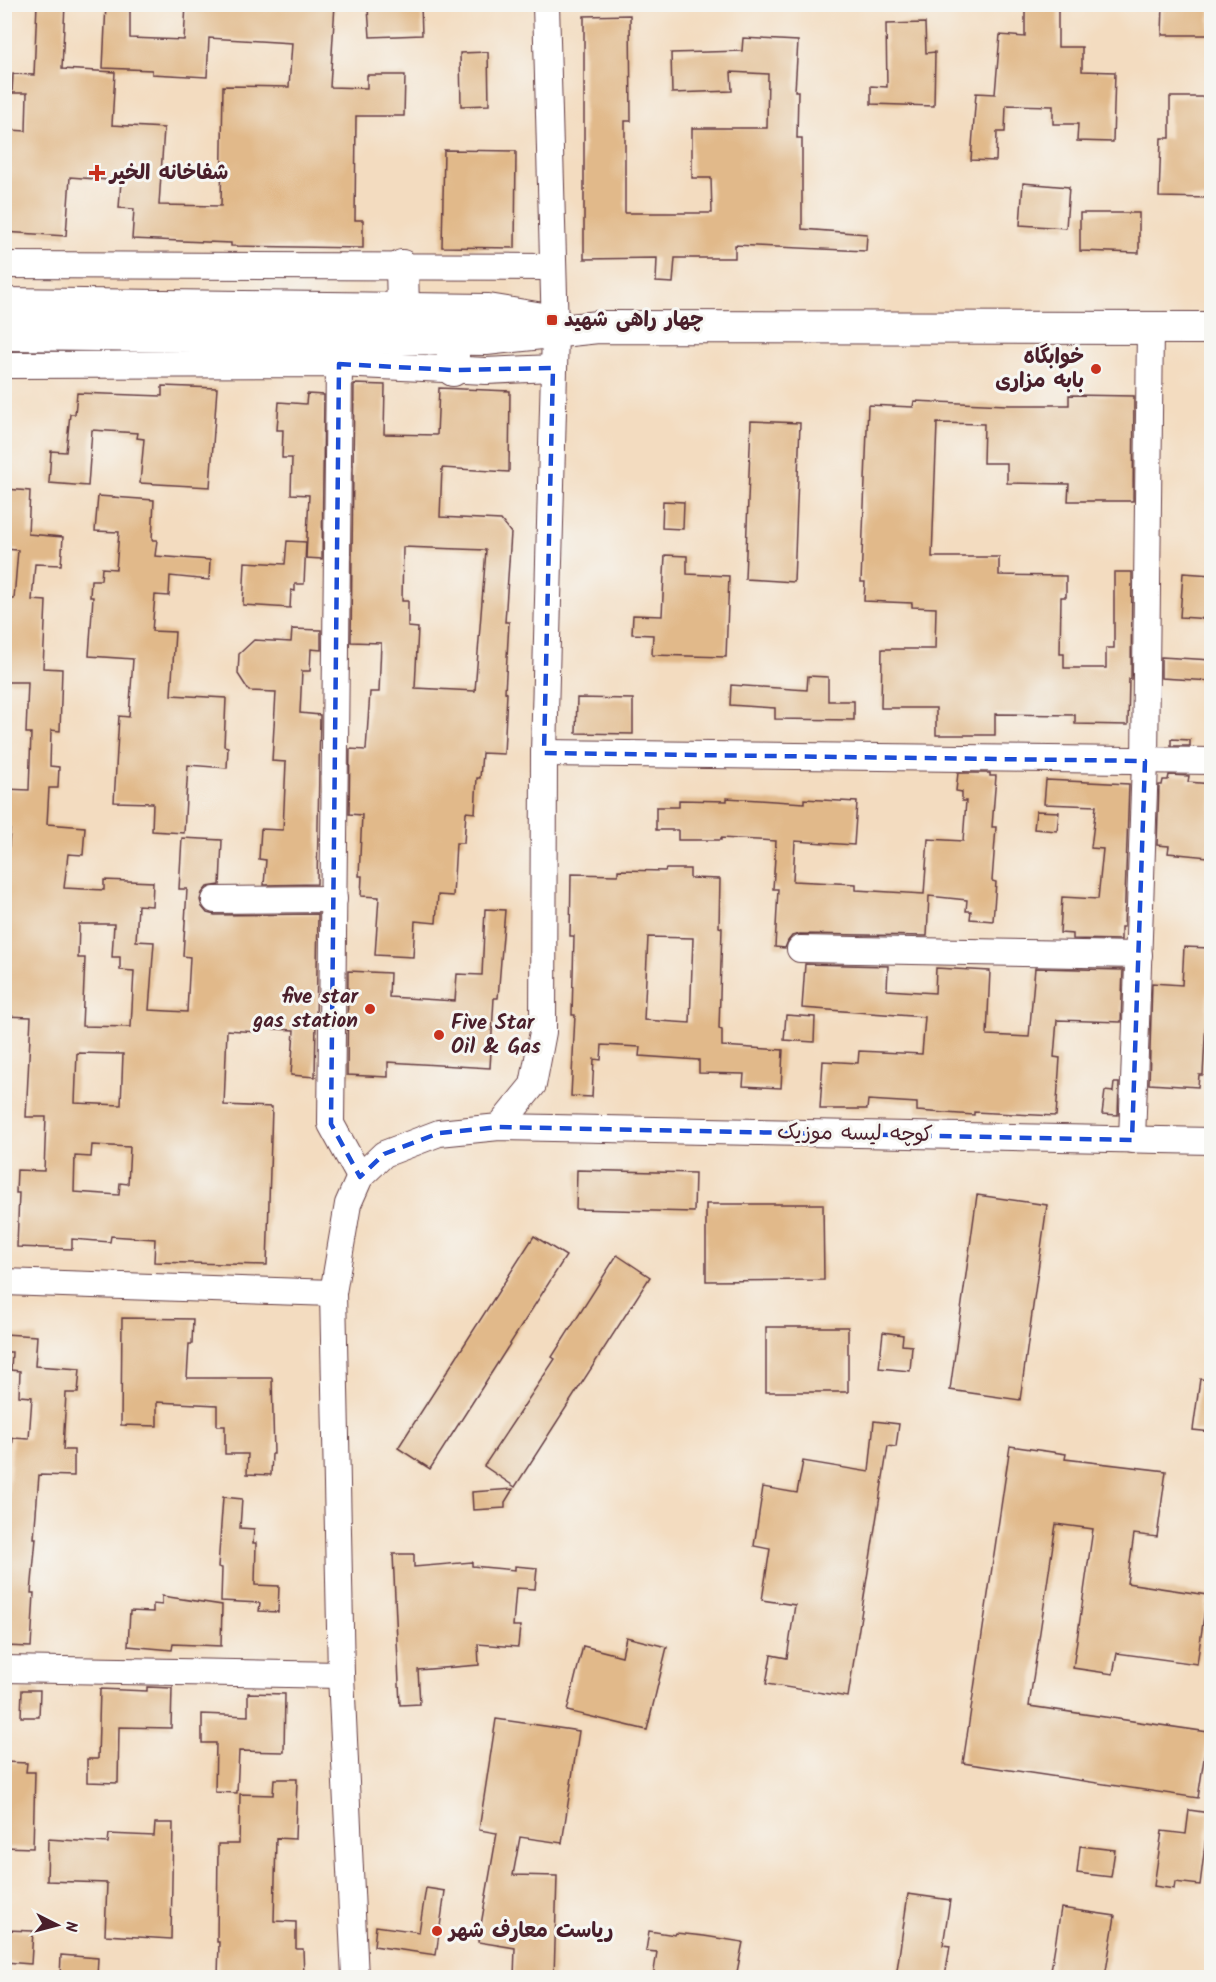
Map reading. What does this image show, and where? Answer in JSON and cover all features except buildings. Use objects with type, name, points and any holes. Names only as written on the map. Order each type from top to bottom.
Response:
[{"type":"main road","points":[[402,266],[403,309]]},
{"type":"main road","points":[[4,304],[488,310],[555,326]]},
{"type":"main road","points":[[4,334],[486,339],[555,326],[1212,328]]},
{"type":"main road","points":[[453,339],[453,370]]},
{"type":"street","points":[[500,1127],[533,1085],[543,1032],[544,753],[555,326],[546,4]]},
{"type":"street","points":[[4,265],[553,267]]},
{"type":"street","points":[[1132,1140],[1145,761],[1150,328]]},
{"type":"street","points":[[4,365],[339,364],[453,370],[553,368]]},
{"type":"street","points":[[339,364],[331,1124],[360,1176],[348,1204],[333,1293],[341,1675],[355,1977]]},
{"type":"street","points":[[544,753],[1212,761]]},
{"type":"street","points":[[215,900],[334,899]]},
{"type":"street","points":[[800,949],[1138,955]]},
{"type":"street","name":"کوچه لیسه موزیک","points":[[360,1176],[384,1154],[439,1133],[500,1127],[1212,1141]]},
{"type":"street","points":[[4,1282],[333,1293]]},
{"type":"street","points":[[4,1669],[341,1675]]},
{"type":"highlighted area","points":[[339,364],[453,370],[553,368],[544,753],[1145,761],[1132,1140],[499,1127],[439,1133],[384,1154],[360,1177],[331,1124]]},
{"type":"place","name":"شفاخانه الخیر","points":[[97,173]]},
{"type":"place","name":"چهار راهی شهید","points":[[552,320]]},
{"type":"place","name":"خوابگاه بابه مزاری","points":[[1096,369]]},
{"type":"place","name":"five star gas station","points":[[370,1009]]},
{"type":"place","name":"Five Star Oil & Gas","points":[[439,1035]]},
{"type":"place","name":"ریاست معارف شهر","points":[[437,1931]]}]
